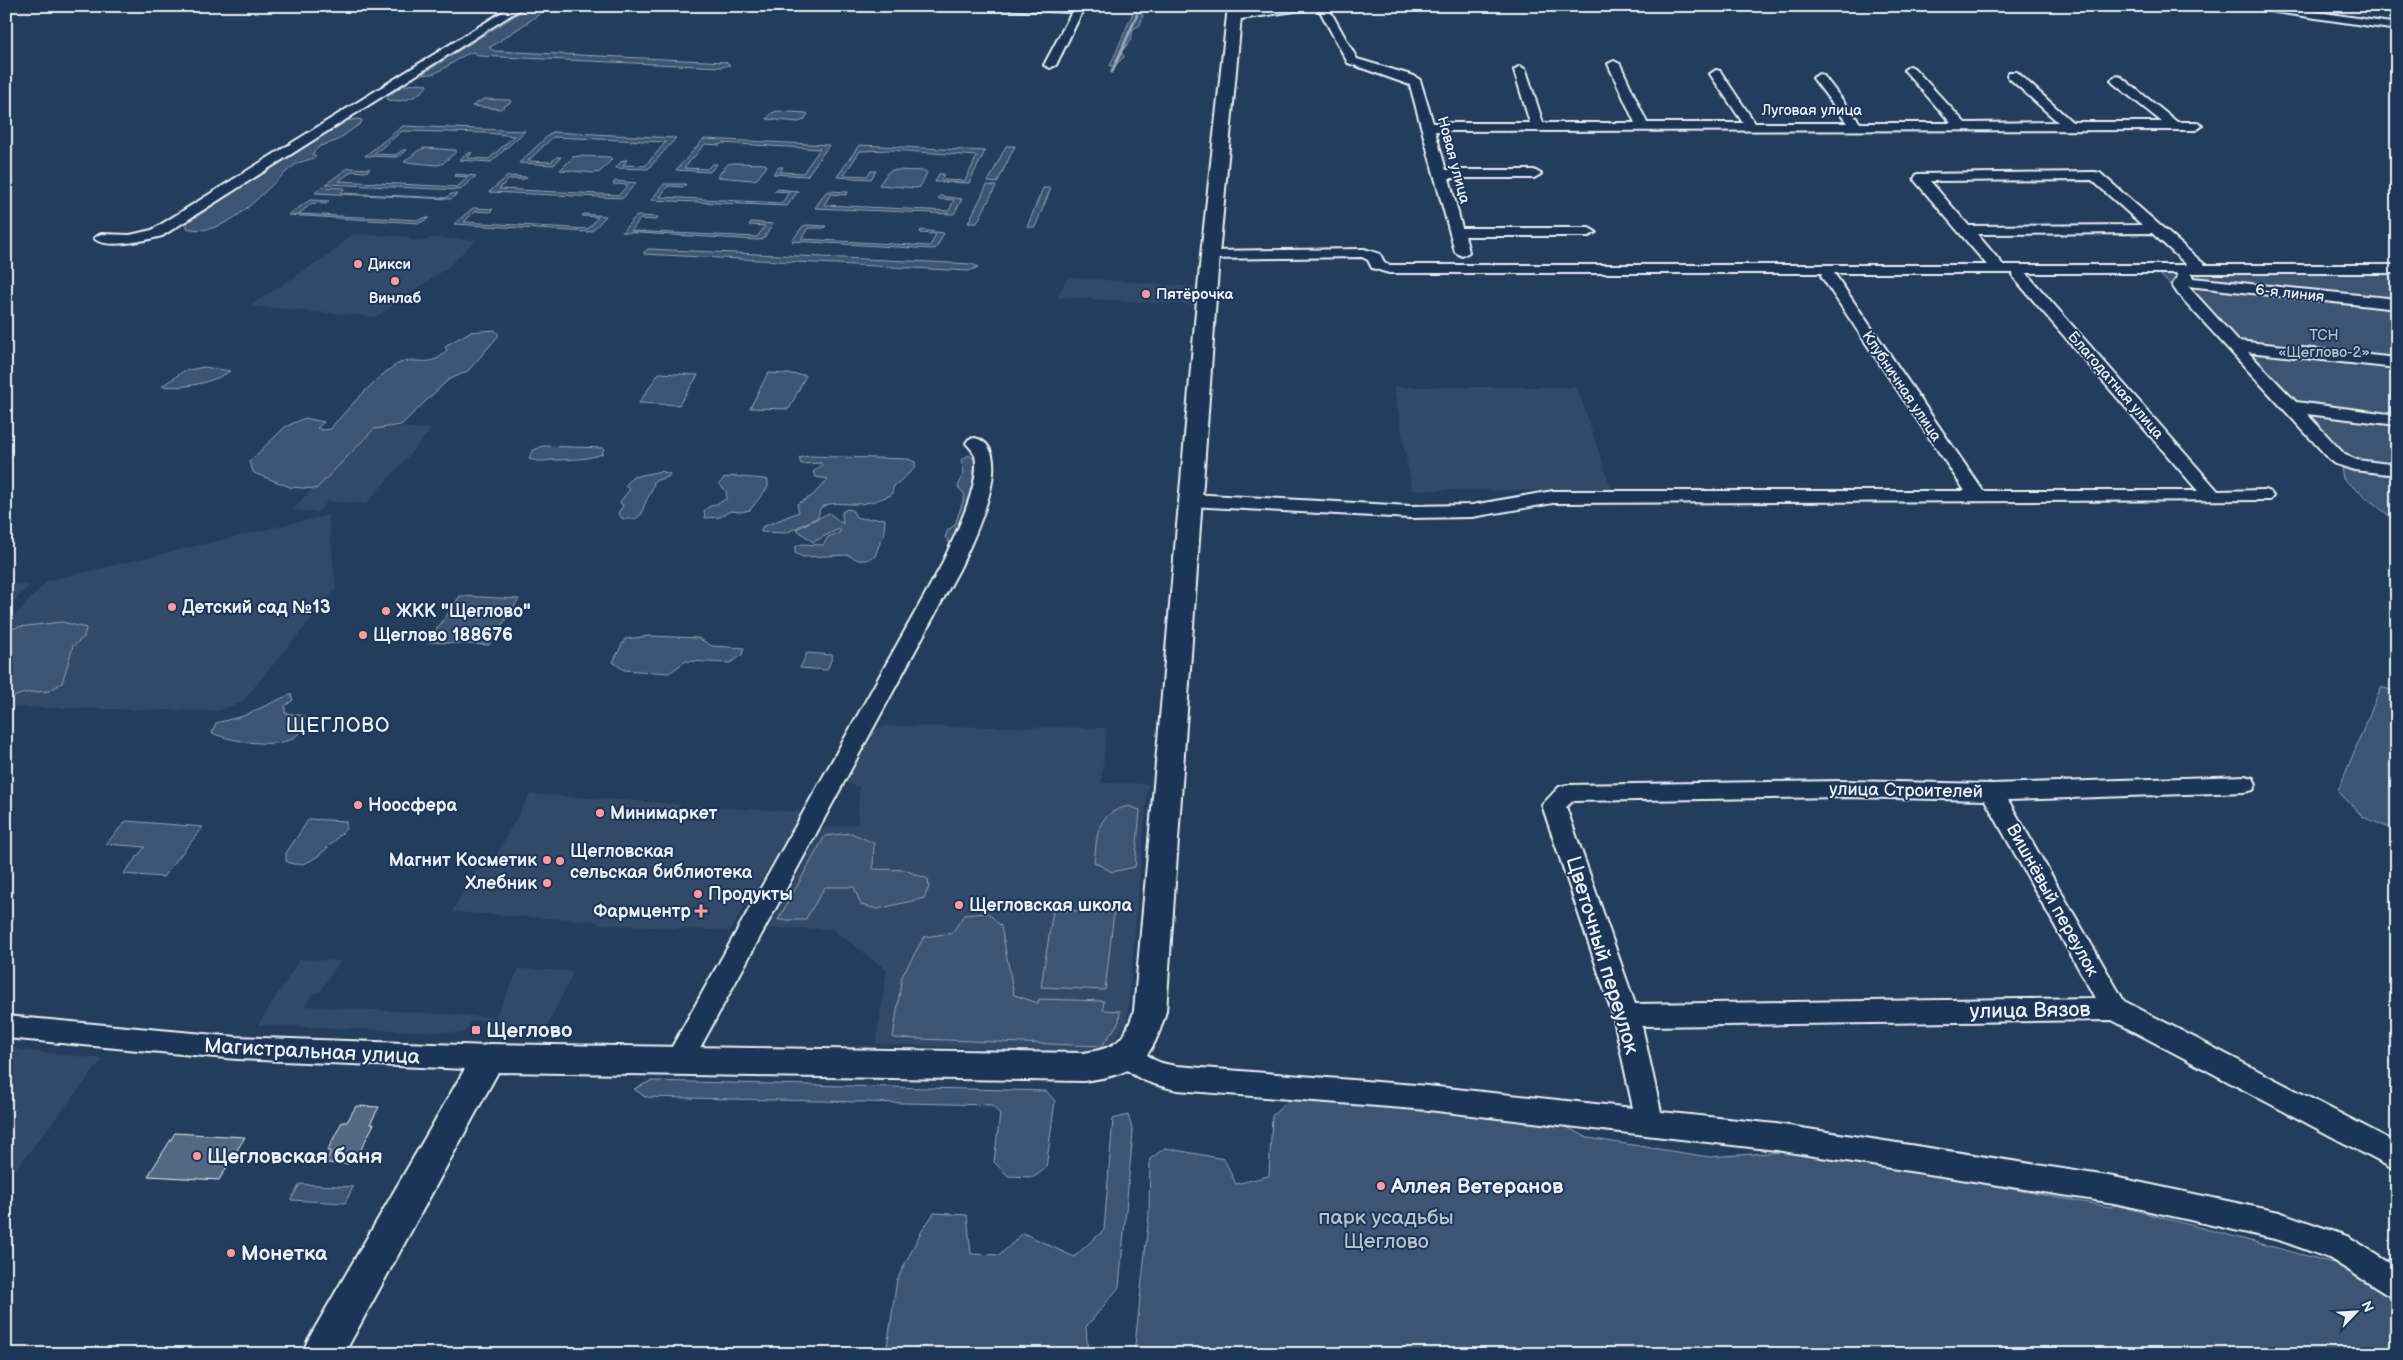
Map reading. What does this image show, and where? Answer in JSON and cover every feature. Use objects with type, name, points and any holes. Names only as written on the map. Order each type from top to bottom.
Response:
[{"type":"main road","points":[[1129,1054],[1144,1035],[1150,1011],[1210,255],[1234,12]]},
{"type":"main road","name":"Магистральная улица","points":[[489,1058],[1084,1067],[1110,1064],[1129,1054]]},
{"type":"main road","points":[[322,1354],[489,1058]]},
{"type":"street","points":[[101,238],[130,239],[157,233],[286,150],[520,6]]},
{"type":"street","points":[[996,6],[1079,8],[1050,65]]},
{"type":"street","points":[[1234,12],[1309,6]]},
{"type":"street","name":"Новая улица","points":[[1320,6],[1324,9],[1352,61],[1410,79],[1416,83],[1462,252]]},
{"type":"street","points":[[2255,6],[2397,27]]},
{"type":"street","points":[[1614,64],[1643,127]]},
{"type":"street","points":[[1520,70],[1538,127]]},
{"type":"street","points":[[1910,70],[1962,126]]},
{"type":"street","points":[[1716,74],[1752,127]]},
{"type":"street","points":[[2013,75],[2069,126]]},
{"type":"street","points":[[1819,78],[1856,126]]},
{"type":"street","points":[[2117,80],[2174,126]]},
{"type":"street","name":"Луговая улица","points":[[1429,127],[2196,126]]},
{"type":"street","points":[[1442,174],[1534,174]]},
{"type":"street","points":[[1999,269],[1921,179],[1922,177],[2095,176],[2158,229],[2200,268]]},
{"type":"street","points":[[1965,230],[2158,229]]},
{"type":"street","points":[[1456,232],[1589,232]]},
{"type":"street","points":[[1210,255],[1364,253],[1375,257],[1377,265],[1389,269],[1999,269],[2181,275],[2200,268],[2397,269]]},
{"type":"street","name":"Благодатная улица","points":[[2019,275],[2213,496]]},
{"type":"street","points":[[2181,275],[2180,285],[2183,292],[2339,458],[2354,465],[2397,470]]},
{"type":"street","name":"6-я линия","points":[[2181,275],[2397,304]]},
{"type":"street","name":"Клубничная улица","points":[[1828,276],[1976,495]]},
{"type":"street","points":[[2232,345],[2397,363]]},
{"type":"street","points":[[2291,407],[2397,420]]},
{"type":"street","points":[[678,1062],[936,593],[967,532],[984,473],[984,455],[975,442]]},
{"type":"street","points":[[1190,500],[1410,512],[1472,511],[1554,498],[1976,495],[2264,496]]},
{"type":"street","name":"улица Строителей","points":[[1567,793],[1844,789],[1992,792],[2245,784]]},
{"type":"street","name":"Вишнёвый переулок","points":[[1992,792],[2114,1009]]},
{"type":"street","name":"Цветочный переулок","points":[[1567,793],[1554,805],[1626,1015],[1650,1123]]},
{"type":"street","name":"улица Вязов","points":[[1626,1015],[2114,1009],[2397,1158]]},
{"type":"street","name":"Магистральная улица","points":[[6,1028],[237,1048],[489,1058]]},
{"type":"street","points":[[1129,1054],[1148,1071],[1177,1078],[1428,1098],[1776,1137],[2114,1190],[2279,1226],[2338,1247],[2397,1284]]},
{"type":"shaded area","points":[[353,234],[411,237],[409,240],[426,241],[430,238],[476,240],[448,267],[376,317],[249,306],[329,255]]},
{"type":"shaded area","points":[[1068,277],[1195,287],[1194,305],[1057,297]]},
{"type":"shaded area","points":[[1394,387],[1577,387],[1612,491],[1412,490]]},
{"type":"shaded area","points":[[372,426],[432,429],[366,504],[328,501],[318,512],[292,510]]},
{"type":"shaded area","name":"Детский сад №13","points":[[328,515],[336,589],[242,702],[217,711],[6,707],[6,625],[47,581]]},
{"type":"shaded area","points":[[6,584],[30,585],[6,609]]},
{"type":"shaded area","name":"Щегловская школа","points":[[883,726],[1107,728],[1101,783],[1148,784],[1127,1022],[1106,1052],[876,1044],[887,970],[832,929],[769,928],[823,828],[858,824],[859,787],[847,783],[875,730]]},
{"type":"shaded area","points":[[530,794],[680,804],[677,811],[688,811],[690,806],[803,812],[730,931],[599,924],[596,921],[452,912],[475,872],[491,864]]},
{"type":"shaded area","points":[[300,959],[340,961],[319,993],[313,993],[305,1006],[495,1017],[519,969],[574,971],[542,1037],[485,1034],[491,1021],[471,1021],[464,1033],[258,1025]]},
{"type":"shaded area","points":[[6,1048],[103,1059],[6,1181]]},
{"type":"green space","points":[[530,6],[552,6],[489,48],[495,51],[726,62],[730,65],[721,67],[479,56],[473,52],[442,70],[435,73],[422,74]]},
{"type":"green space","points":[[1139,12],[1143,15],[1140,25],[1133,29],[1131,40],[1121,52],[1124,57],[1114,66],[1110,66],[1133,13]]},
{"type":"green space","points":[[420,83],[427,85],[424,90],[410,99],[388,100],[387,97],[402,86]]},
{"type":"green space","points":[[484,99],[510,100],[511,102],[500,109],[472,106]]},
{"type":"green space","points":[[777,111],[808,114],[804,120],[799,122],[767,119],[772,113]]},
{"type":"green space","points":[[362,120],[361,123],[336,141],[320,146],[312,154],[316,156],[295,165],[246,209],[232,219],[218,226],[203,230],[187,228],[187,223],[340,122]]},
{"type":"green space","points":[[403,126],[525,131],[491,162],[459,160],[468,153],[472,153],[467,158],[489,159],[514,136],[489,133],[402,131],[374,154],[396,155],[403,150],[407,150],[398,157],[365,156]]},
{"type":"green space","points":[[552,132],[676,138],[648,169],[615,168],[623,160],[627,160],[623,165],[645,166],[666,142],[553,137],[528,161],[551,162],[557,157],[561,157],[554,165],[519,163]]},
{"type":"green space","points":[[704,139],[829,145],[807,176],[773,174],[779,167],[783,167],[780,172],[803,173],[820,149],[722,143],[720,145],[705,144],[684,168],[707,169],[712,164],[717,164],[710,172],[676,170]]},
{"type":"green space","points":[[859,145],[985,151],[969,183],[935,182],[939,174],[944,174],[941,180],[965,181],[977,156],[891,150],[860,151],[844,175],[867,176],[871,171],[876,171],[871,179],[837,177]]},
{"type":"green space","points":[[1006,146],[1015,146],[997,183],[988,182]]},
{"type":"green space","points":[[425,148],[457,151],[442,164],[404,162],[419,150]]},
{"type":"green space","points":[[573,157],[610,157],[612,159],[600,172],[560,170]]},
{"type":"green space","points":[[728,164],[765,164],[767,166],[757,179],[717,177]]},
{"type":"green space","points":[[348,168],[370,169],[366,172],[352,171],[339,181],[457,187],[468,177],[454,176],[456,174],[476,176],[460,190],[326,184]]},
{"type":"green space","points":[[893,170],[925,171],[927,173],[920,187],[879,185],[888,172]]},
{"type":"green space","points":[[508,176],[527,177],[524,179],[509,179],[499,189],[619,195],[628,185],[613,184],[615,181],[636,183],[623,198],[489,192]]},
{"type":"green space","points":[[664,184],[686,184],[684,187],[668,186],[660,197],[782,203],[789,192],[774,191],[776,189],[798,191],[787,206],[651,200]]},
{"type":"green space","points":[[987,185],[996,186],[977,223],[968,223]]},
{"type":"green space","points":[[322,187],[345,188],[341,193],[446,198],[451,194],[457,194],[451,199],[315,193]]},
{"type":"green space","points":[[1043,188],[1051,188],[1035,227],[1027,227]]},
{"type":"green space","points":[[826,192],[848,192],[846,195],[831,194],[824,205],[949,211],[954,200],[938,199],[940,196],[962,199],[954,214],[815,208]]},
{"type":"green space","points":[[310,200],[329,201],[326,204],[312,203],[299,214],[420,220],[429,218],[420,223],[288,215]]},
{"type":"green space","points":[[473,208],[493,209],[490,212],[475,211],[464,222],[588,229],[598,217],[582,216],[584,214],[606,216],[592,231],[588,232],[454,224]]},
{"type":"green space","points":[[638,216],[658,217],[656,220],[640,219],[631,231],[757,237],[765,226],[749,225],[751,222],[773,224],[763,239],[759,240],[622,232]]},
{"type":"green space","points":[[803,226],[826,226],[824,228],[808,228],[801,239],[930,246],[936,234],[920,233],[921,230],[944,233],[936,248],[932,249],[792,241]]},
{"type":"green space","points":[[648,249],[972,264],[978,267],[969,271],[644,254]]},
{"type":"green space","name":"ТСН «Щеглово-2»","points":[[2156,270],[2397,272],[2397,522],[2343,479],[2341,467]]},
{"type":"green space","points":[[495,330],[499,335],[468,371],[448,380],[401,425],[374,429],[316,489],[290,487],[254,473],[249,462],[285,427],[305,418],[324,422],[317,428],[322,430],[331,429],[366,390],[392,367],[406,361],[429,361],[435,359],[447,350],[445,346],[470,332]]},
{"type":"green space","points":[[204,367],[230,371],[215,379],[197,384],[179,387],[162,386],[184,371]]},
{"type":"green space","points":[[659,373],[698,375],[679,405],[639,403]]},
{"type":"green space","points":[[768,373],[806,375],[789,409],[750,408]]},
{"type":"green space","points":[[542,446],[604,448],[602,454],[585,458],[540,461],[529,459],[532,451]]},
{"type":"green space","points":[[969,455],[974,459],[975,481],[962,523],[950,544],[945,537],[948,530],[955,525],[965,495],[958,487],[964,472],[961,460]]},
{"type":"green space","points":[[808,456],[908,459],[915,462],[915,468],[894,486],[891,495],[861,504],[828,504],[820,508],[818,517],[786,533],[761,532],[762,527],[799,512],[797,504],[812,496],[828,479],[816,477],[813,472],[822,465],[821,463],[801,464],[799,458]]},
{"type":"green space","points":[[661,471],[670,474],[668,477],[654,481],[642,514],[635,519],[623,519],[618,513],[623,506],[620,502],[630,489],[625,486],[633,477]]},
{"type":"green space","points":[[736,476],[768,480],[768,487],[750,510],[741,512],[730,511],[720,517],[705,518],[704,511],[706,509],[727,498],[726,491],[719,484],[724,478]]},
{"type":"green space","points":[[847,509],[852,510],[856,517],[885,519],[884,532],[875,556],[867,560],[858,560],[848,555],[803,557],[795,553],[795,547],[802,544],[823,545],[828,537],[839,533],[841,528],[813,542],[796,529],[829,513],[843,524],[842,512]]},
{"type":"green space","points":[[460,596],[519,599],[489,645],[428,642]]},
{"type":"green space","points":[[62,622],[86,628],[84,637],[73,646],[62,683],[49,691],[24,693],[6,700],[6,631],[18,627]]},
{"type":"green space","points":[[650,636],[698,638],[712,646],[744,648],[742,655],[730,663],[686,661],[669,673],[624,670],[613,662],[625,639]]},
{"type":"green space","points":[[807,653],[833,655],[827,670],[800,668]]},
{"type":"green space","points":[[2381,687],[2397,692],[2397,831],[2363,817],[2338,791]]},
{"type":"green space","points":[[291,694],[293,700],[285,706],[285,713],[305,716],[298,734],[292,739],[282,742],[257,743],[231,739],[212,733],[216,723],[243,716]]},
{"type":"green space","points":[[1128,806],[1140,810],[1135,867],[1112,872],[1094,862],[1098,833],[1100,826],[1109,814]]},
{"type":"green space","points":[[309,819],[346,821],[346,829],[327,849],[311,860],[303,864],[294,864],[286,861],[286,853]]},
{"type":"green space","points":[[126,821],[203,827],[163,877],[123,874],[145,847],[106,844]]},
{"type":"green space","points":[[851,833],[874,843],[873,869],[905,870],[928,879],[929,887],[924,898],[878,909],[861,905],[854,887],[825,887],[805,920],[778,920],[825,836]]},
{"type":"green space","points":[[1053,910],[1114,912],[1105,990],[1041,987]]},
{"type":"green space","points":[[988,913],[1001,926],[1014,995],[1038,1003],[1039,999],[1104,1001],[1103,1010],[1120,1011],[1119,1022],[1102,1046],[893,1038],[902,976],[924,937],[952,933],[964,915]]},
{"type":"green space","points":[[651,1081],[1046,1091],[1055,1101],[1046,1168],[1034,1177],[1008,1176],[994,1162],[1000,1114],[992,1105],[645,1097],[634,1089]]},
{"type":"green space","name":"парк усадьбы Щеглово","points":[[1295,1095],[1561,1124],[1588,1138],[1709,1157],[1783,1152],[1805,1154],[2110,1207],[2115,1205],[2341,1265],[2397,1295],[2397,1354],[1134,1354],[1149,1216],[1150,1159],[1165,1148],[1224,1159],[1236,1184],[1269,1176],[1272,1116]]},
{"type":"green space","points":[[1128,1115],[1133,1132],[1119,1287],[1086,1327],[1088,1354],[890,1354],[887,1348],[897,1280],[920,1234],[934,1213],[967,1215],[971,1254],[1000,1255],[1023,1233],[1074,1257],[1104,1230],[1113,1119]]},
{"type":"green space","points":[[300,1184],[353,1187],[345,1203],[291,1200]]},
{"type":"building","points":[[356,1106],[379,1107],[370,1124],[374,1124],[359,1153],[354,1153],[348,1164],[325,1163],[331,1151],[327,1151],[342,1122],[347,1122]]},
{"type":"building","name":"Щегловская баня","points":[[175,1133],[245,1137],[219,1180],[148,1176]]},
{"type":"waterway","points":[[1112,72],[1137,15]]},
{"type":"place","name":"Дикси","points":[[358,264]]},
{"type":"place","name":"Винлаб","points":[[395,281]]},
{"type":"place","name":"Пятёрочка","points":[[1146,294]]},
{"type":"place","name":"Детский сад №13","points":[[172,607]]},
{"type":"place","name":"ЖКК \"Щеглово\"","points":[[386,611]]},
{"type":"place","name":"Щеглово 188676","points":[[363,635]]},
{"type":"place","name":"Ноосфера","points":[[358,805]]},
{"type":"place","name":"Минимаркет","points":[[600,813]]},
{"type":"place","name":"Магнит Косметик","points":[[547,860]]},
{"type":"place","name":"Щегловская сельская библиотека","points":[[560,861]]},
{"type":"place","name":"Хлебник","points":[[547,883]]},
{"type":"place","name":"Продукты","points":[[698,894]]},
{"type":"place","name":"Щегловская школа","points":[[959,905]]},
{"type":"place","name":"Фармцентр","points":[[701,911]]},
{"type":"place","name":"Щеглово","points":[[476,1030]]},
{"type":"place","name":"Щегловская баня","points":[[197,1156]]},
{"type":"place","name":"Аллея Ветеранов","points":[[1381,1186]]},
{"type":"place","name":"Монетка","points":[[231,1253]]},
{"type":"district","name":"ЩЕГЛОВО","points":[[338,725]]}]
